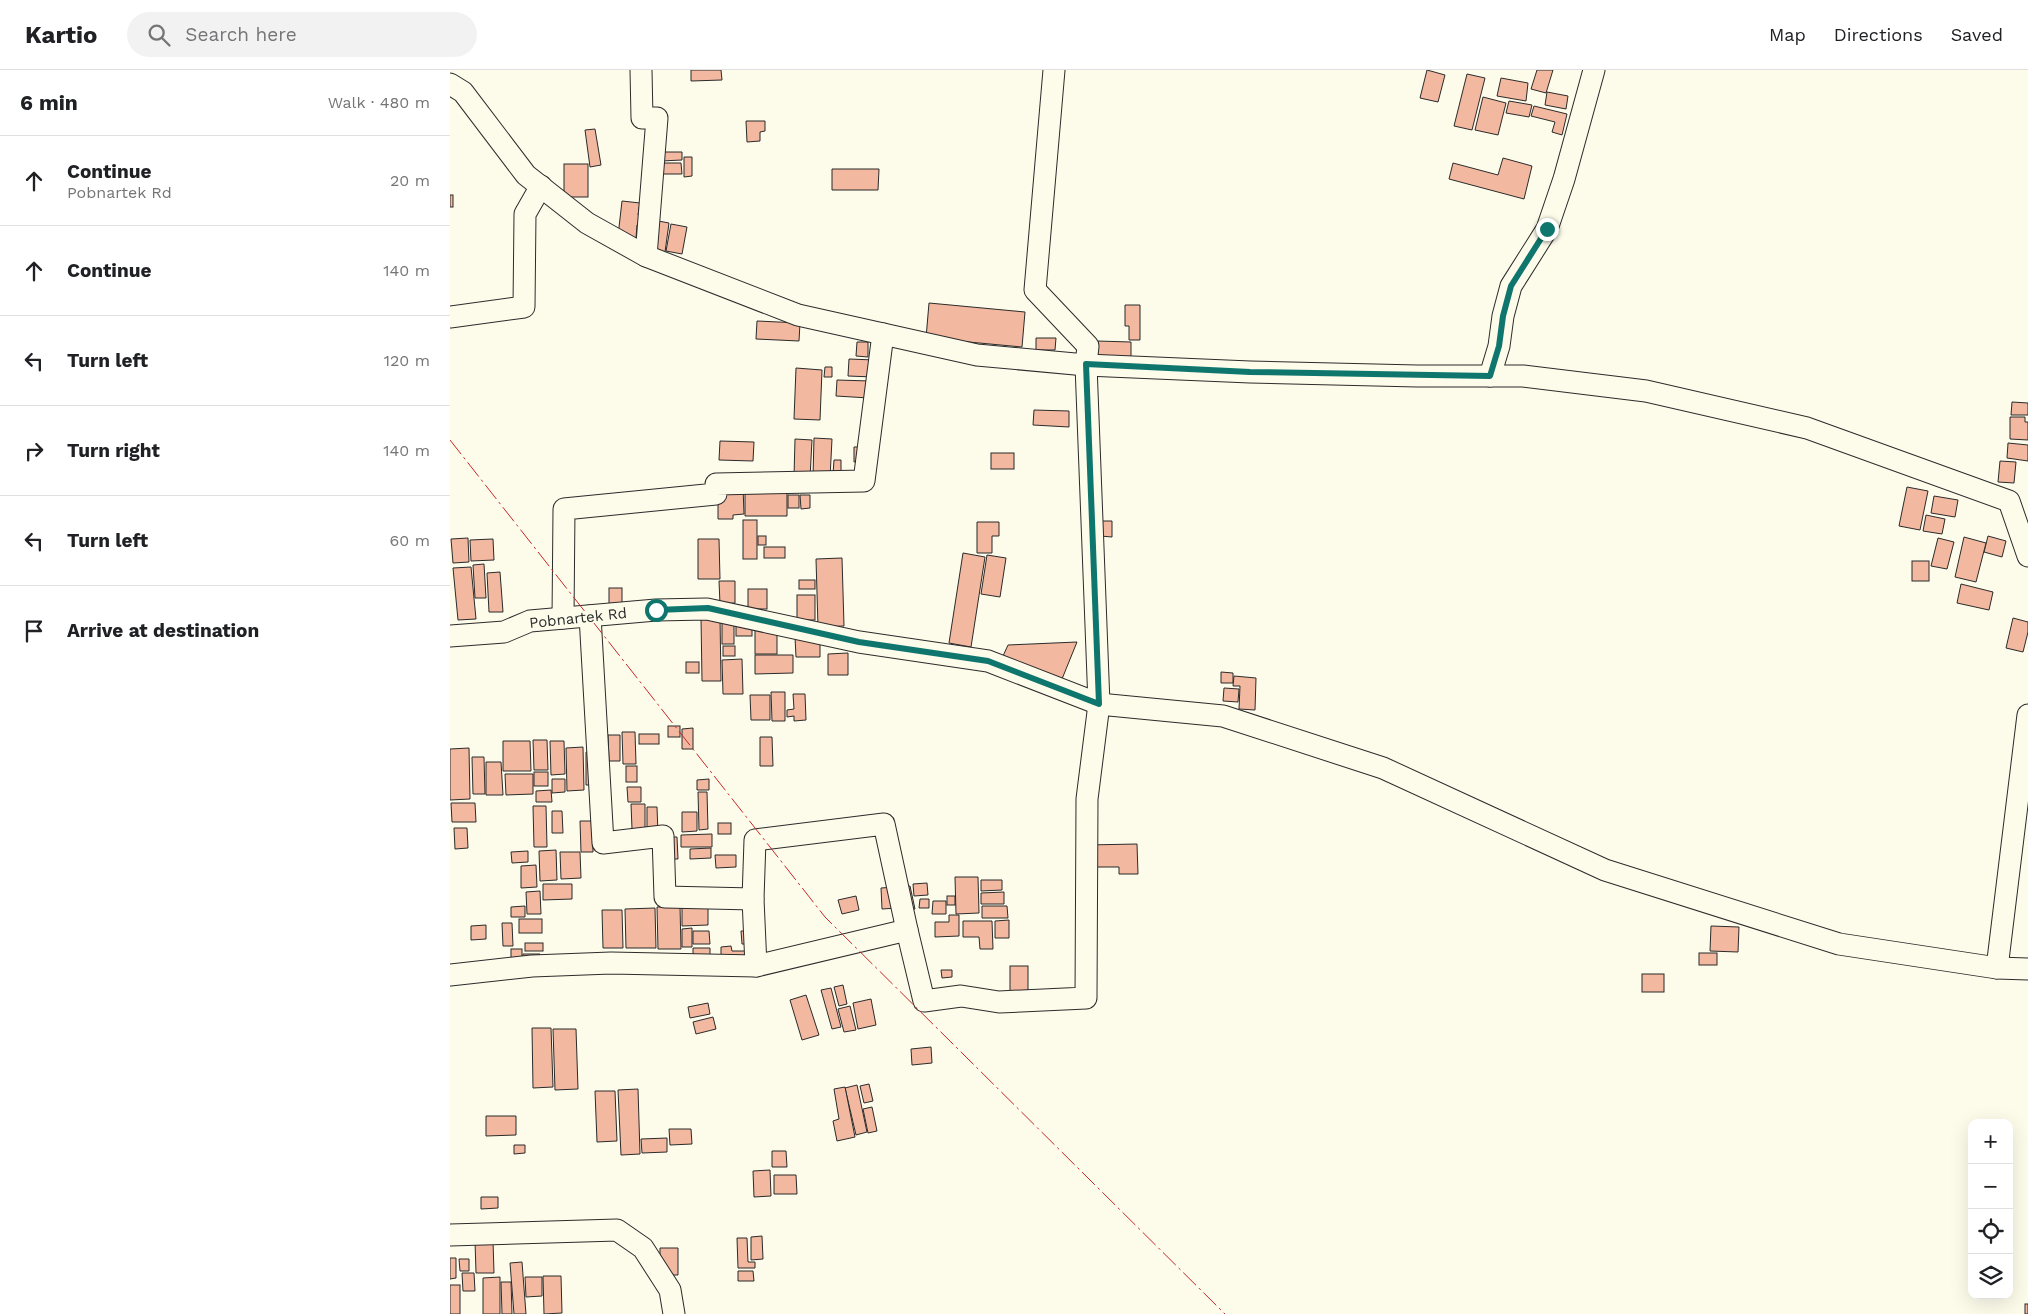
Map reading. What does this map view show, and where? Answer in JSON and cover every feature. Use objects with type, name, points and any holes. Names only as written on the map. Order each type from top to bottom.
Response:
[{"type":"street","points":[[641,70],[642,118],[657,118],[646,256]]},
{"type":"street","points":[[756,966],[755,840],[884,824],[924,1001],[961,996],[999,1002],[1086,998],[1088,799],[1099,704],[1086,364],[1088,346],[1035,290],[1054,70]]},
{"type":"street","points":[[1490,376],[1499,346],[1503,316],[1511,286],[1547,229],[1564,179],[1594,70]]},
{"type":"street","points":[[450,84],[463,92],[526,175],[587,222],[646,256],[798,315],[977,354],[1086,364],[1250,372],[1523,376],[1646,391],[1807,428],[2009,501],[2028,556]]},
{"type":"street","points":[[450,317],[524,307],[525,214],[541,186]]},
{"type":"street","points":[[563,618],[564,509],[716,494],[716,484],[864,481],[882,334]]},
{"type":"street","name":"Pobnartek Rd","points":[[450,636],[504,632],[530,621],[656,610],[708,608],[859,642],[988,661],[1099,704],[1223,716],[1383,768],[1606,870],[1839,944],[1997,968],[2028,969]]},
{"type":"street","points":[[590,616],[602,843],[664,836],[665,897],[754,899]]},
{"type":"street","points":[[1997,968],[2028,716]]},
{"type":"street","points":[[450,975],[542,965],[611,963],[756,966],[907,930]]},
{"type":"street","points":[[450,1235],[617,1230],[643,1248],[670,1290],[674,1314]]},
{"type":"building","points":[[691,70],[721,70],[722,80],[691,81]]},
{"type":"building","points":[[1427,70],[1445,75],[1438,102],[1420,98]]},
{"type":"building","points":[[1537,70],[1553,70],[1546,93],[1531,89]]},
{"type":"building","points":[[1467,74],[1485,78],[1472,130],[1454,126]]},
{"type":"building","points":[[1501,78],[1528,83],[1526,101],[1497,96]]},
{"type":"building","points":[[1547,92],[1568,96],[1566,109],[1545,105]]},
{"type":"building","points":[[1483,97],[1506,103],[1498,135],[1475,130]]},
{"type":"building","points":[[1509,101],[1532,105],[1529,117],[1506,113]]},
{"type":"building","points":[[1534,106],[1567,114],[1562,135],[1552,132],[1555,122],[1531,116]]},
{"type":"building","points":[[746,121],[765,121],[765,131],[760,132],[760,141],[747,142]]},
{"type":"building","points":[[595,129],[601,165],[590,167],[585,130]]},
{"type":"building","points":[[661,152],[682,152],[682,160],[661,161]]},
{"type":"building","points":[[684,157],[692,157],[692,176],[684,177]]},
{"type":"building","points":[[1503,158],[1532,166],[1524,199],[1449,179],[1453,163],[1498,175]]},
{"type":"building","points":[[661,163],[681,163],[682,174],[661,174]]},
{"type":"building","points":[[564,164],[588,164],[588,197],[564,197]]},
{"type":"building","points":[[832,169],[879,169],[878,190],[832,190]]},
{"type":"building","points":[[450,195],[453,195],[453,207],[450,207]]},
{"type":"building","points":[[622,201],[640,203],[638,215],[645,216],[644,226],[637,225],[636,238],[618,236]]},
{"type":"building","points":[[653,220],[669,223],[665,252],[649,249]]},
{"type":"building","points":[[671,224],[687,227],[682,254],[666,251]]},
{"type":"building","points":[[929,303],[1025,312],[1022,347],[926,338]]},
{"type":"building","points":[[1125,305],[1140,305],[1140,340],[1129,340],[1129,326],[1125,326]]},
{"type":"building","points":[[757,321],[800,323],[799,341],[756,339]]},
{"type":"building","points":[[1036,338],[1056,338],[1055,350],[1036,350]]},
{"type":"building","points":[[1097,341],[1131,342],[1131,357],[1097,356]]},
{"type":"building","points":[[857,342],[868,342],[868,357],[856,356]]},
{"type":"building","points":[[849,359],[875,360],[874,377],[848,376]]},
{"type":"building","points":[[825,367],[832,367],[832,377],[824,377]]},
{"type":"building","points":[[796,368],[822,370],[820,420],[794,419]]},
{"type":"building","points":[[837,380],[870,381],[869,398],[836,396]]},
{"type":"building","points":[[2012,402],[2028,403],[2028,415],[2011,415]]},
{"type":"building","points":[[1034,410],[1069,411],[1069,427],[1033,425]]},
{"type":"building","points":[[2010,417],[2025,417],[2025,422],[2028,422],[2028,440],[2010,439]]},
{"type":"building","points":[[814,438],[832,439],[830,478],[813,477]]},
{"type":"building","points":[[795,439],[812,440],[810,478],[794,477]]},
{"type":"building","points":[[720,441],[754,442],[753,461],[719,460]]},
{"type":"building","points":[[2008,443],[2028,445],[2028,461],[2007,458]]},
{"type":"building","points":[[854,447],[863,447],[862,462],[854,462]]},
{"type":"building","points":[[991,453],[1014,453],[1014,469],[991,469]]},
{"type":"building","points":[[834,460],[841,460],[841,474],[833,474]]},
{"type":"building","points":[[2000,461],[2016,462],[2014,483],[1998,482]]},
{"type":"building","points":[[787,485],[787,516],[745,516],[745,486]]},
{"type":"building","points":[[718,487],[743,487],[744,514],[733,515],[733,519],[718,519]]},
{"type":"building","points":[[1907,487],[1928,491],[1920,530],[1899,526]]},
{"type":"building","points":[[788,495],[799,495],[799,508],[788,508]]},
{"type":"building","points":[[800,495],[810,495],[810,508],[801,509]]},
{"type":"building","points":[[1934,496],[1958,500],[1955,517],[1931,513]]},
{"type":"building","points":[[1926,515],[1945,519],[1942,534],[1923,531]]},
{"type":"building","points":[[743,520],[757,520],[757,559],[743,559]]},
{"type":"building","points":[[1100,521],[1112,521],[1112,537],[1100,536]]},
{"type":"building","points":[[977,522],[999,522],[999,536],[992,536],[992,553],[977,553]]},
{"type":"building","points":[[758,536],[766,536],[766,545],[758,545]]},
{"type":"building","points":[[1988,536],[2006,541],[2002,557],[1984,552]]},
{"type":"building","points":[[1964,537],[1986,543],[1976,582],[1955,577]]},
{"type":"building","points":[[468,538],[469,562],[453,563],[451,539]]},
{"type":"building","points":[[1938,538],[1954,542],[1947,569],[1931,566]]},
{"type":"building","points":[[493,539],[494,560],[471,561],[470,540]]},
{"type":"building","points":[[698,539],[719,539],[720,579],[698,579]]},
{"type":"building","points":[[764,547],[785,547],[785,558],[764,558]]},
{"type":"building","points":[[963,553],[985,557],[971,647],[949,643]]},
{"type":"building","points":[[987,555],[1006,558],[1000,597],[981,594]]},
{"type":"building","points":[[842,558],[844,626],[818,627],[816,559]]},
{"type":"building","points":[[1912,561],[1929,561],[1929,581],[1912,581]]},
{"type":"building","points":[[484,564],[486,598],[475,598],[473,565]]},
{"type":"building","points":[[471,567],[476,619],[458,620],[453,568]]},
{"type":"building","points":[[500,572],[503,612],[489,612],[487,573]]},
{"type":"building","points":[[799,580],[815,580],[815,589],[799,589]]},
{"type":"building","points":[[719,581],[735,581],[735,603],[720,604]]},
{"type":"building","points":[[1961,584],[1993,592],[1989,610],[1957,603]]},
{"type":"building","points":[[609,588],[622,588],[622,606],[609,606]]},
{"type":"building","points":[[748,589],[767,589],[767,609],[748,609]]},
{"type":"building","points":[[797,595],[815,595],[815,620],[797,620]]},
{"type":"building","points":[[701,618],[720,618],[721,681],[702,681]]},
{"type":"building","points":[[2013,618],[2028,622],[2028,632],[2023,652],[2006,648]]},
{"type":"building","points":[[722,622],[734,622],[734,644],[722,644]]},
{"type":"building","points":[[736,624],[752,624],[752,636],[736,636]]},
{"type":"building","points":[[755,629],[777,629],[777,654],[755,654]]},
{"type":"building","points":[[795,637],[820,637],[820,657],[796,657]]},
{"type":"building","points":[[1077,642],[1062,679],[1003,656],[1008,645]]},
{"type":"building","points":[[723,646],[735,646],[735,656],[723,656]]},
{"type":"building","points":[[848,653],[848,675],[828,675],[828,654]]},
{"type":"building","points":[[755,655],[793,655],[793,673],[755,674]]},
{"type":"building","points":[[742,659],[743,694],[723,694],[722,660]]},
{"type":"building","points":[[686,662],[699,662],[699,673],[686,673]]},
{"type":"building","points":[[1221,672],[1233,673],[1233,683],[1221,683]]},
{"type":"building","points":[[1234,676],[1256,678],[1255,710],[1239,709],[1240,686],[1233,686]]},
{"type":"building","points":[[1224,688],[1239,689],[1238,702],[1223,701]]},
{"type":"building","points":[[771,692],[785,692],[785,721],[772,721]]},
{"type":"building","points":[[793,694],[805,694],[806,720],[794,721],[794,716],[787,717],[787,710],[794,709]]},
{"type":"building","points":[[750,695],[770,695],[770,720],[751,720]]},
{"type":"building","points":[[668,726],[680,726],[680,737],[668,737]]},
{"type":"building","points":[[693,728],[693,749],[682,749],[682,729]]},
{"type":"building","points":[[622,732],[635,732],[636,764],[623,764]]},
{"type":"building","points":[[639,734],[659,734],[659,744],[639,744]]},
{"type":"building","points":[[608,735],[620,735],[620,761],[609,761]]},
{"type":"building","points":[[760,737],[772,737],[773,766],[760,766]]},
{"type":"building","points":[[533,740],[547,740],[548,770],[534,770]]},
{"type":"building","points":[[503,741],[530,741],[531,771],[503,771]]},
{"type":"building","points":[[550,741],[564,741],[565,774],[551,775]]},
{"type":"building","points":[[583,747],[584,790],[567,791],[566,748]]},
{"type":"building","points":[[469,748],[470,799],[450,800],[450,749]]},
{"type":"building","points":[[596,751],[597,785],[586,785],[586,752]]},
{"type":"building","points":[[472,757],[484,757],[485,794],[473,794]]},
{"type":"building","points":[[486,762],[501,762],[503,795],[486,795]]},
{"type":"building","points":[[626,766],[637,766],[637,782],[626,782]]},
{"type":"building","points":[[534,772],[548,772],[548,786],[534,786]]},
{"type":"building","points":[[505,774],[533,774],[533,794],[506,795]]},
{"type":"building","points":[[552,779],[565,779],[565,792],[552,793]]},
{"type":"building","points":[[709,779],[709,790],[697,790],[697,780]]},
{"type":"building","points":[[627,787],[641,787],[641,802],[628,802]]},
{"type":"building","points":[[551,790],[552,802],[536,802],[536,791]]},
{"type":"building","points":[[698,792],[707,792],[708,829],[699,830]]},
{"type":"building","points":[[451,803],[475,803],[476,822],[452,822]]},
{"type":"building","points":[[631,804],[645,804],[645,829],[632,829]]},
{"type":"building","points":[[533,806],[546,806],[547,847],[534,847]]},
{"type":"building","points":[[647,807],[657,807],[658,834],[647,835]]},
{"type":"building","points":[[552,811],[562,811],[563,833],[552,833]]},
{"type":"building","points":[[682,812],[697,812],[697,831],[682,832]]},
{"type":"building","points":[[580,821],[592,821],[593,852],[581,852]]},
{"type":"building","points":[[718,823],[731,823],[731,834],[718,834]]},
{"type":"building","points":[[454,828],[467,828],[468,848],[455,849]]},
{"type":"building","points":[[712,834],[712,847],[681,847],[681,835]]},
{"type":"building","points":[[666,837],[677,837],[678,859],[666,859]]},
{"type":"building","points":[[1137,844],[1138,874],[1119,874],[1119,867],[1088,867],[1087,845]]},
{"type":"building","points":[[711,848],[711,858],[690,859],[690,849]]},
{"type":"building","points":[[556,850],[557,880],[540,881],[539,851]]},
{"type":"building","points":[[528,851],[528,862],[512,863],[511,852]]},
{"type":"building","points":[[560,852],[580,852],[581,878],[561,879]]},
{"type":"building","points":[[715,855],[736,855],[736,867],[716,868]]},
{"type":"building","points":[[536,865],[537,887],[521,888],[521,866]]},
{"type":"building","points":[[955,877],[978,877],[979,913],[956,914]]},
{"type":"building","points":[[981,880],[1002,880],[1002,890],[981,891]]},
{"type":"building","points":[[927,883],[928,895],[914,896],[913,884]]},
{"type":"building","points":[[543,884],[572,884],[572,899],[543,900]]},
{"type":"building","points":[[910,886],[915,909],[906,911],[901,888]]},
{"type":"building","points":[[895,887],[897,908],[882,909],[881,888]]},
{"type":"building","points":[[540,891],[541,914],[527,914],[526,892]]},
{"type":"building","points":[[1004,892],[1004,904],[981,904],[981,893]]},
{"type":"building","points":[[856,896],[859,910],[842,914],[838,900]]},
{"type":"building","points":[[947,896],[955,896],[955,905],[947,905]]},
{"type":"building","points":[[920,899],[929,899],[929,908],[919,908]]},
{"type":"building","points":[[933,901],[946,901],[946,914],[932,914]]},
{"type":"building","points":[[525,906],[525,917],[511,917],[511,907]]},
{"type":"building","points":[[680,906],[681,949],[658,949],[657,907]]},
{"type":"building","points":[[682,906],[708,906],[708,925],[682,926]]},
{"type":"building","points":[[982,906],[1007,906],[1008,918],[982,918]]},
{"type":"building","points":[[655,908],[656,948],[626,948],[625,909]]},
{"type":"building","points":[[602,910],[622,910],[623,948],[603,948]]},
{"type":"building","points":[[949,915],[959,915],[959,936],[935,937],[935,922],[949,922]]},
{"type":"building","points":[[519,919],[542,919],[542,933],[519,933]]},
{"type":"building","points":[[1009,920],[1009,938],[995,938],[995,921]]},
{"type":"building","points":[[963,921],[992,921],[993,949],[980,949],[979,937],[963,937]]},
{"type":"building","points":[[502,923],[512,923],[513,946],[503,946]]},
{"type":"building","points":[[486,925],[486,939],[471,940],[471,926]]},
{"type":"building","points":[[1711,926],[1739,927],[1738,952],[1710,951]]},
{"type":"building","points":[[692,928],[692,947],[682,947],[682,929]]},
{"type":"building","points":[[693,931],[709,931],[710,944],[693,944]]},
{"type":"building","points":[[741,931],[753,931],[754,944],[742,944]]},
{"type":"building","points":[[525,943],[543,943],[543,951],[525,951]]},
{"type":"building","points":[[731,946],[732,951],[749,951],[750,963],[721,963],[721,947]]},
{"type":"building","points":[[693,948],[710,948],[710,960],[693,961]]},
{"type":"building","points":[[511,949],[522,949],[522,964],[511,964]]},
{"type":"building","points":[[1699,953],[1717,953],[1717,965],[1699,965]]},
{"type":"building","points":[[523,954],[540,954],[540,962],[523,963]]},
{"type":"building","points":[[1010,966],[1028,966],[1028,997],[1010,997]]},
{"type":"building","points":[[941,970],[952,970],[952,977],[942,978]]},
{"type":"building","points":[[1642,974],[1664,974],[1664,992],[1642,992]]},
{"type":"building","points":[[843,985],[847,1004],[839,1006],[834,987]]},
{"type":"building","points":[[831,988],[841,1027],[832,1029],[821,990]]},
{"type":"building","points":[[806,995],[819,1035],[802,1040],[790,1000]]},
{"type":"building","points":[[871,999],[876,1025],[858,1029],[853,1003]]},
{"type":"building","points":[[708,1003],[710,1014],[690,1018],[688,1007]]},
{"type":"building","points":[[850,1006],[856,1030],[844,1032],[838,1009]]},
{"type":"building","points":[[713,1017],[716,1029],[696,1034],[693,1022]]},
{"type":"building","points":[[532,1028],[551,1028],[553,1087],[533,1088]]},
{"type":"building","points":[[553,1029],[576,1029],[578,1089],[555,1090]]},
{"type":"building","points":[[931,1047],[932,1063],[912,1065],[911,1049]]},
{"type":"building","points":[[869,1084],[873,1101],[864,1103],[860,1086]]},
{"type":"building","points":[[857,1085],[867,1132],[856,1135],[845,1088]]},
{"type":"building","points":[[845,1087],[855,1137],[837,1141],[833,1121],[839,1119],[834,1089]]},
{"type":"building","points":[[638,1089],[640,1154],[621,1155],[618,1090]]},
{"type":"building","points":[[595,1091],[615,1091],[617,1141],[597,1142]]},
{"type":"building","points":[[872,1107],[877,1131],[868,1133],[863,1109]]},
{"type":"building","points":[[486,1116],[516,1116],[516,1135],[486,1136]]},
{"type":"building","points":[[669,1129],[691,1129],[692,1144],[670,1145]]},
{"type":"building","points":[[667,1138],[667,1152],[642,1153],[641,1139]]},
{"type":"building","points":[[514,1145],[525,1145],[525,1153],[514,1154]]},
{"type":"building","points":[[772,1151],[786,1151],[787,1167],[772,1167]]},
{"type":"building","points":[[770,1170],[771,1196],[754,1197],[753,1171]]},
{"type":"building","points":[[774,1175],[796,1175],[797,1194],[774,1194]]},
{"type":"building","points":[[481,1197],[498,1197],[498,1208],[481,1209]]},
{"type":"building","points":[[762,1236],[763,1259],[751,1260],[751,1237]]},
{"type":"building","points":[[737,1238],[747,1238],[748,1262],[755,1262],[755,1268],[738,1268]]},
{"type":"building","points":[[475,1241],[493,1241],[494,1273],[476,1273]]},
{"type":"building","points":[[660,1248],[678,1248],[678,1275],[666,1275],[660,1267]]},
{"type":"building","points":[[450,1258],[456,1258],[456,1278],[450,1279]]},
{"type":"building","points":[[459,1259],[469,1259],[469,1271],[460,1271]]},
{"type":"building","points":[[522,1262],[526,1314],[514,1314],[510,1263]]},
{"type":"building","points":[[738,1271],[753,1271],[754,1281],[738,1281]]},
{"type":"building","points":[[462,1273],[474,1273],[475,1291],[463,1291]]},
{"type":"building","points":[[543,1276],[561,1276],[562,1313],[544,1314]]},
{"type":"building","points":[[500,1277],[500,1314],[483,1314],[483,1278]]},
{"type":"building","points":[[525,1277],[542,1277],[542,1296],[526,1297]]},
{"type":"building","points":[[501,1282],[511,1282],[512,1314],[502,1314]]},
{"type":"building","points":[[450,1285],[460,1285],[460,1314],[450,1314]]},
{"type":"building","points":[[2025,1304],[2028,1304],[2028,1314],[2025,1314]]},
{"type":"power","points":[[450,440],[825,917],[1225,1314]]},
{"type":"route","points":[[656,610],[708,608],[859,642],[988,661],[1099,704],[1086,364],[1250,372],[1490,376],[1499,346],[1503,316],[1511,286],[1547,229]]}]
